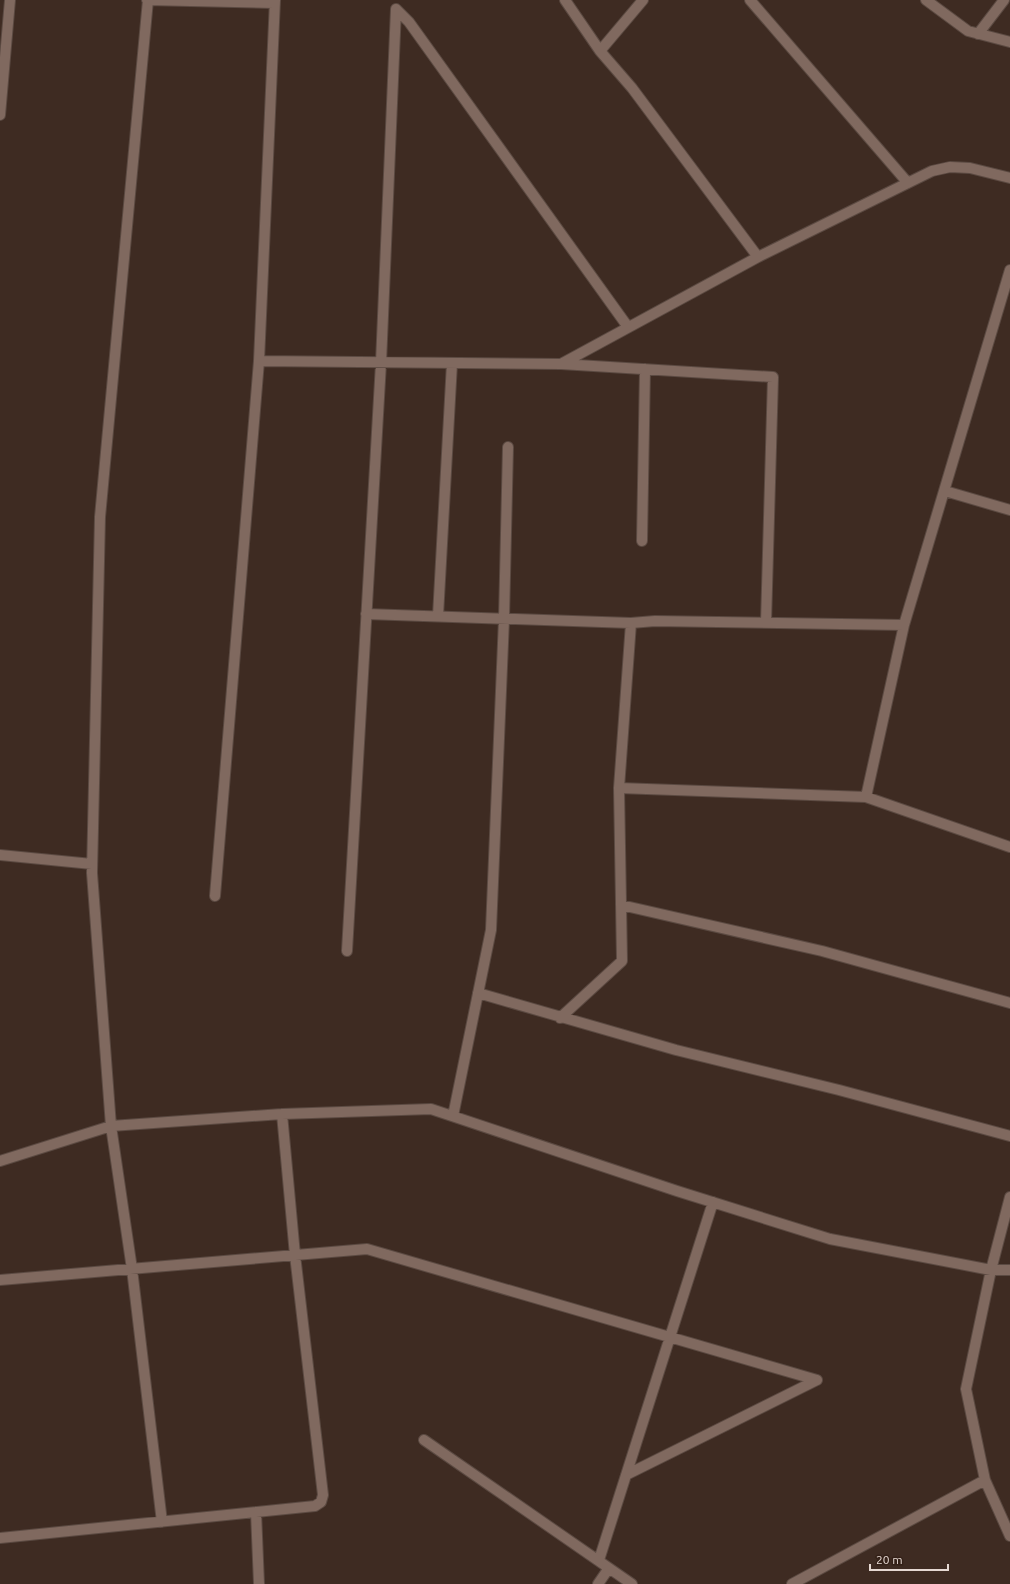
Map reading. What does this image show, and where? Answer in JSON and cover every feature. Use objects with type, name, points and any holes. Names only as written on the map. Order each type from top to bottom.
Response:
[{"type":"street","points":[[0,116],[10,0]]},
{"type":"street","points":[[162,1522],[132,1269],[111,1126],[92,864],[100,517],[148,0],[275,2],[259,361],[216,896]]},
{"type":"street","points":[[565,0],[600,50],[632,88],[758,257]]},
{"type":"street","points":[[600,50],[643,0]]},
{"type":"street","points":[[750,0],[908,183]]},
{"type":"street","points":[[926,0],[968,31],[1010,42]]},
{"type":"street","points":[[978,34],[1004,0]]},
{"type":"street","points":[[347,951],[381,363],[396,9],[409,22],[628,327]]},
{"type":"street","points":[[561,364],[758,257],[932,171],[950,166],[970,168],[1010,178]]},
{"type":"street","points":[[866,797],[904,625],[1010,270]]},
{"type":"street","points":[[259,361],[561,364],[773,377],[766,623]]},
{"type":"street","points":[[438,616],[452,363]]},
{"type":"street","points":[[642,541],[644,369]]},
{"type":"street","points":[[453,1116],[491,930],[504,619],[508,448]]},
{"type":"street","points":[[945,491],[1010,510]]},
{"type":"street","points":[[366,614],[631,623],[655,621],[904,625]]},
{"type":"street","points":[[560,1018],[622,961],[619,788],[631,623]]},
{"type":"street","points":[[619,788],[866,797],[1010,847]]},
{"type":"street","points":[[0,855],[92,864]]},
{"type":"street","points":[[621,905],[822,951],[1010,1003]]},
{"type":"street","points":[[478,993],[560,1018],[676,1050],[839,1090],[1010,1136]]},
{"type":"street","points":[[0,1161],[111,1126],[282,1114],[431,1109],[830,1239],[991,1270],[1010,1270]]},
{"type":"street","points":[[0,1538],[315,1506],[321,1502],[323,1495],[295,1255],[282,1114]]},
{"type":"street","points":[[1010,1197],[991,1270],[966,1389],[985,1480],[1010,1536]]},
{"type":"street","points":[[599,1560],[713,1202]]},
{"type":"street","points":[[0,1280],[367,1249],[817,1380],[626,1475]]},
{"type":"street","points":[[424,1440],[632,1584]]},
{"type":"street","points":[[792,1584],[985,1480]]},
{"type":"street","points":[[256,1512],[259,1584]]},
{"type":"street","points":[[598,1584],[609,1568]]}]
